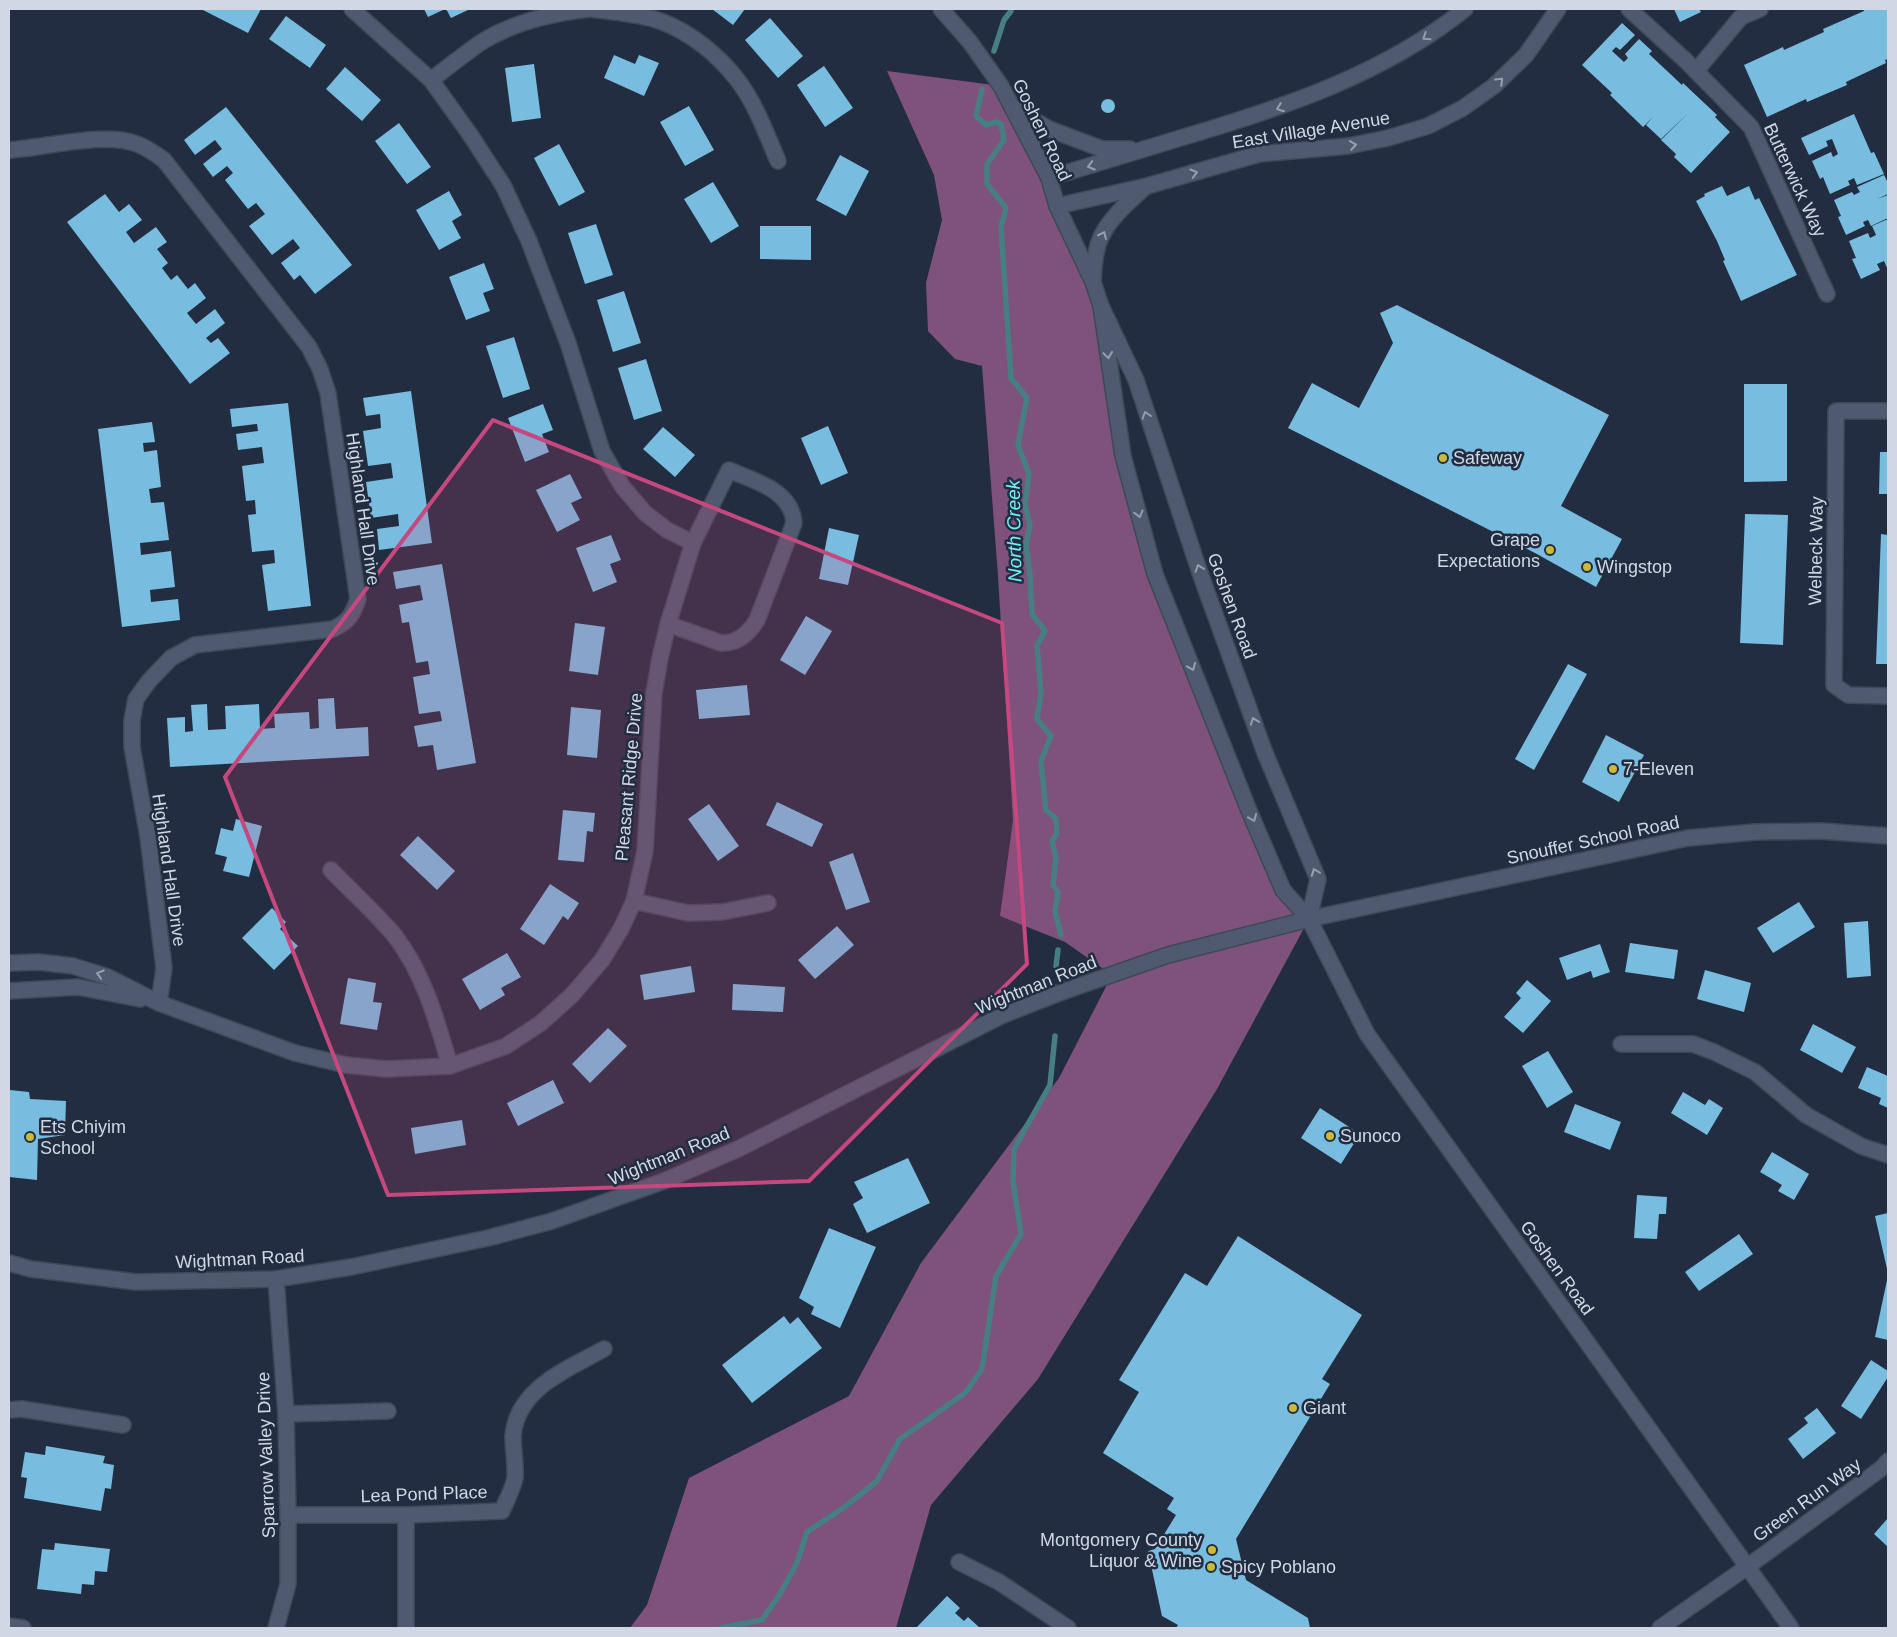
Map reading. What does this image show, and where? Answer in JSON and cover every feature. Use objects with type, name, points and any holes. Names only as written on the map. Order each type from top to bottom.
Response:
[{"type":"street","points":[[352,9],[430,80],[469,133],[503,185],[529,240],[568,343],[602,451],[622,486],[645,513],[667,530],[693,543]]},
{"type":"street","points":[[430,80],[482,42],[518,24],[556,13],[591,9],[659,20],[685,32],[712,53],[736,79],[757,112],[778,160]]},
{"type":"street","name":"Goshen Road","points":[[941,9],[970,42],[1001,86],[1049,178],[1057,206],[1136,380],[1200,573],[1265,753],[1318,879],[1309,919]]},
{"type":"street","name":"East Village Avenue","points":[[1049,178],[1267,112],[1320,92],[1376,66],[1417,43],[1465,9]]},
{"type":"street","name":"East Village Avenue","points":[[1057,206],[1147,186],[1260,154],[1348,146],[1388,138],[1428,126],[1463,108],[1494,86],[1526,55],[1558,9]]},
{"type":"street","name":"Butterwick Way","points":[[1629,9],[1696,71],[1751,127],[1826,294]]},
{"type":"street","points":[[1696,71],[1741,17],[1760,9]]},
{"type":"street","points":[[1012,107],[1049,129],[1102,149],[1146,149]]},
{"type":"street","name":"Highland Hall Drive","points":[[9,150],[74,141],[125,140],[151,151],[164,160],[309,348],[320,369],[328,393],[358,599],[352,616],[343,624],[333,629],[195,645],[171,658],[149,681],[136,699],[132,720],[132,748],[148,837],[164,968],[159,1003]]},
{"type":"street","points":[[1093,282],[1096,251],[1107,226],[1121,208],[1147,186]]},
{"type":"street","name":"Goshen Road","points":[[1101,306],[1123,456],[1155,574],[1250,813],[1283,890],[1309,919],[1367,1034],[1791,1628]]},
{"type":"street","name":"Welbeck Way","points":[[1888,411],[1836,411],[1834,685],[1848,696],[1888,696]]},
{"type":"street","name":"Pleasant Ridge Drive","points":[[9,963],[39,962],[74,966],[108,977],[159,1003],[295,1053],[346,1065],[386,1069],[450,1066],[506,1046],[541,1023],[572,995],[602,960],[621,929],[634,901],[645,851],[654,693],[668,624],[693,543],[729,470],[771,488],[788,503],[793,513],[794,523],[757,620],[751,630],[743,637],[729,643],[712,640],[668,624]]},
{"type":"street","name":"Snouffer School Road","points":[[1309,919],[1688,838],[1756,832],[1812,831],[1888,836]]},
{"type":"street","points":[[331,870],[395,936],[412,963],[435,1011],[450,1066]]},
{"type":"street","points":[[634,901],[688,913],[722,912],[768,903]]},
{"type":"street","name":"Wightman Road","points":[[9,1263],[31,1269],[136,1282],[276,1279],[351,1267],[458,1244],[561,1218],[664,1181],[738,1148],[1011,1012],[1168,955],[1309,919]]},
{"type":"street","name":"Pleasant Ridge Drive","points":[[9,992],[78,987],[159,1003]]},
{"type":"street","points":[[1621,1044],[1693,1044],[1714,1052],[1755,1072],[1806,1115],[1861,1146],[1888,1155]]},
{"type":"street","name":"Sparrow Valley Drive","points":[[276,1279],[286,1414],[288,1515],[288,1584],[276,1628]]},
{"type":"street","name":"Lea Pond Place","points":[[288,1515],[406,1515],[502,1510],[515,1479],[513,1434],[518,1418],[530,1395],[550,1378],[604,1349]]},
{"type":"street","points":[[9,1410],[22,1409],[124,1425]]},
{"type":"street","points":[[286,1414],[388,1411]]},
{"type":"street","name":"Green Run Way","points":[[1660,1628],[1747,1567],[1882,1468],[1888,1461]]},
{"type":"street","points":[[406,1515],[406,1628]]},
{"type":"street","points":[[959,1562],[999,1582],[1060,1626]]},
{"type":"street","points":[[9,1626],[23,1628]]},
{"type":"highlighted area","points":[[493,420],[1002,623],[1027,964],[809,1181],[388,1195],[225,777]]},
{"type":"shaded area","points":[[887,71],[1001,86],[1093,282],[1123,456],[1155,574],[1283,890],[1309,919],[1217,1089],[1038,1379],[931,1505],[896,1628],[630,1628],[647,1605],[689,1478],[849,1396],[921,1263],[1059,1078],[1112,975],[1065,942],[1000,916],[1013,820],[998,576],[982,366],[955,359],[928,331],[926,283],[942,220],[934,175]]},
{"type":"building","points":[[201,9],[261,9],[248,33]]},
{"type":"building","points":[[424,9],[445,9],[428,17]]},
{"type":"building","points":[[446,9],[470,9],[451,18]]},
{"type":"building","points":[[712,9],[745,9],[733,25]]},
{"type":"building","points":[[1674,9],[1699,9],[1701,12],[1680,22]]},
{"type":"building","points":[[1863,9],[1888,9],[1888,59],[1885,60],[1886,63],[1846,82],[1847,85],[1807,102],[1806,99],[1767,117],[1744,65],[1783,47],[1784,50],[1824,32],[1823,29],[1864,11]]},
{"type":"building","points":[[286,16],[326,45],[310,68],[269,39]]},
{"type":"building","points":[[770,18],[803,56],[778,78],[745,40]]},
{"type":"building","points":[[1622,23],[1635,35],[1620,50],[1616,47],[1612,51],[1624,62],[1628,58],[1625,54],[1639,39],[1652,51],[1649,54],[1717,115],[1715,117],[1730,132],[1691,173],[1674,157],[1676,154],[1661,140],[1688,113],[1661,139],[1646,125],[1653,117],[1643,127],[1610,95],[1612,93],[1582,65]]},
{"type":"building","points":[[614,55],[635,64],[639,55],[659,63],[644,96],[604,78]]},
{"type":"building","points":[[534,64],[541,118],[512,122],[505,68]]},
{"type":"building","points":[[824,66],[853,108],[825,127],[797,85]]},
{"type":"building","points":[[345,67],[381,100],[362,121],[326,89]]},
{"type":"building","points":[[1108,99],[1113,101],[1115,106],[1113,111],[1108,113],[1103,111],[1101,106],[1103,101]]},
{"type":"building","points":[[689,106],[714,150],[685,166],[660,122]]},
{"type":"building","points":[[226,107],[352,265],[315,294],[300,275],[294,280],[281,263],[300,248],[293,239],[272,255],[249,226],[265,214],[256,203],[248,209],[225,180],[233,173],[227,166],[213,177],[203,164],[222,149],[215,140],[195,155],[184,140]]},
{"type":"building","points":[[1854,114],[1871,153],[1874,152],[1884,174],[1857,185],[1854,178],[1848,181],[1850,185],[1830,194],[1823,177],[1820,179],[1812,161],[1831,152],[1833,157],[1838,154],[1832,139],[1826,141],[1828,146],[1809,155],[1801,138]]},
{"type":"building","points":[[399,123],[431,167],[407,184],[375,141]]},
{"type":"building","points":[[559,144],[585,192],[559,206],[534,158]]},
{"type":"building","points":[[840,155],[869,171],[846,216],[816,200]]},
{"type":"building","points":[[1884,175],[1888,183],[1888,194],[1877,199],[1888,195],[1888,218],[1871,226],[1868,220],[1863,222],[1865,226],[1846,235],[1838,217],[1841,216],[1834,200],[1852,192],[1854,195],[1860,192],[1857,187]]},
{"type":"building","points":[[713,182],[739,226],[711,243],[684,199]]},
{"type":"building","points":[[1722,186],[1727,196],[1749,186],[1755,200],[1759,198],[1797,275],[1741,301],[1723,261],[1725,260],[1717,241],[1696,201],[1705,196],[1704,194]]},
{"type":"building","points":[[449,191],[462,215],[452,221],[461,238],[439,250],[416,210]]},
{"type":"building","points":[[105,194],[119,212],[129,204],[142,220],[126,232],[134,243],[156,227],[167,242],[157,249],[168,263],[162,268],[171,280],[177,275],[188,289],[195,283],[206,298],[187,313],[196,324],[215,309],[225,323],[206,338],[211,343],[218,338],[230,353],[190,384],[67,222]]},
{"type":"building","points":[[1888,219],[1888,270],[1884,261],[1877,264],[1880,270],[1861,279],[1852,259],[1856,258],[1849,241],[1868,233],[1870,238],[1876,235],[1872,226]]},
{"type":"building","points":[[596,224],[613,275],[585,284],[568,233]]},
{"type":"building","points":[[760,226],[811,226],[811,260],[760,259]]},
{"type":"building","points":[[484,263],[494,289],[483,293],[490,311],[466,320],[449,277]]},
{"type":"building","points":[[624,291],[641,343],[613,352],[597,300]]},
{"type":"building","points":[[1397,305],[1609,415],[1561,506],[1622,539],[1596,587],[1535,553],[1288,428],[1312,383],[1359,408],[1393,343],[1380,313]]},
{"type":"building","points":[[514,337],[530,389],[503,398],[486,346]]},
{"type":"building","points":[[646,359],[662,411],[634,420],[618,368]]},
{"type":"building","points":[[1744,384],[1787,384],[1787,481],[1744,482]]},
{"type":"building","points":[[411,391],[432,543],[379,550],[377,529],[399,526],[398,514],[371,518],[366,482],[393,478],[391,463],[368,466],[363,431],[381,428],[380,414],[366,416],[363,398]]},
{"type":"building","points":[[288,403],[311,606],[268,611],[262,565],[275,563],[274,550],[252,552],[248,515],[256,514],[255,500],[246,501],[242,466],[264,463],[262,447],[238,450],[236,434],[258,431],[257,424],[232,427],[230,409]]},
{"type":"building","points":[[543,404],[553,430],[542,434],[549,452],[525,462],[508,418]]},
{"type":"building","points":[[152,422],[155,442],[143,443],[144,452],[157,450],[161,487],[149,489],[151,503],[164,502],[169,540],[140,543],[141,555],[171,551],[175,587],[150,590],[151,602],[178,599],[180,620],[122,627],[98,429]]},
{"type":"building","points":[[828,426],[848,473],[821,485],[801,438]]},
{"type":"building","points":[[663,427],[695,455],[675,477],[643,449]]},
{"type":"building","points":[[1880,452],[1888,452],[1888,494],[1879,494]]},
{"type":"building","points":[[570,474],[582,498],[571,503],[580,520],[557,532],[536,490]]},
{"type":"building","points":[[1745,514],[1788,515],[1783,645],[1740,643]]},
{"type":"building","points":[[829,528],[859,535],[848,585],[819,579]]},
{"type":"building","points":[[1881,534],[1888,535],[1888,664],[1876,664]]},
{"type":"building","points":[[611,535],[621,560],[610,564],[617,582],[593,592],[576,548]]},
{"type":"building","points":[[442,564],[476,763],[437,770],[433,745],[418,747],[414,726],[442,721],[440,711],[419,714],[413,677],[430,674],[428,661],[416,663],[409,622],[402,623],[399,605],[423,600],[420,585],[396,589],[393,572]]},
{"type":"building","points":[[806,616],[832,631],[805,675],[780,660]]},
{"type":"building","points":[[575,623],[605,627],[598,675],[569,671]]},
{"type":"building","points":[[1568,664],[1587,674],[1534,770],[1515,759]]},
{"type":"building","points":[[747,685],[750,715],[699,719],[696,690]]},
{"type":"building","points":[[334,698],[336,729],[368,727],[369,756],[170,767],[167,718],[185,717],[185,732],[193,731],[191,705],[207,704],[208,730],[226,729],[225,706],[259,704],[260,729],[275,728],[274,714],[309,712],[310,729],[319,728],[318,699]]},
{"type":"building","points":[[571,707],[601,710],[597,758],[567,755]]},
{"type":"building","name":"7-Eleven","points":[[1606,735],[1644,755],[1619,802],[1582,782]]},
{"type":"building","points":[[777,802],[823,824],[812,847],[766,825]]},
{"type":"building","points":[[709,804],[739,846],[718,861],[688,819]]},
{"type":"building","points":[[563,810],[595,813],[593,832],[587,831],[584,862],[558,860]]},
{"type":"building","points":[[236,819],[262,826],[249,877],[223,871],[227,857],[215,854],[221,828],[233,831]]},
{"type":"building","points":[[418,836],[455,871],[437,890],[400,855]]},
{"type":"building","points":[[853,853],[870,902],[846,910],[829,862]]},
{"type":"building","points":[[550,884],[579,903],[568,920],[563,916],[544,945],[520,929]]},
{"type":"building","points":[[1799,902],[1815,927],[1773,953],[1757,928]]},
{"type":"building","points":[[272,908],[286,922],[280,929],[298,946],[274,970],[242,938]]},
{"type":"building","points":[[1868,921],[1871,976],[1847,978],[1844,923]]},
{"type":"building","points":[[837,926],[854,945],[815,979],[798,960]]},
{"type":"building","points":[[1630,943],[1678,950],[1674,979],[1625,972]]},
{"type":"building","points":[[1600,944],[1610,972],[1593,978],[1591,971],[1567,980],[1559,958]]},
{"type":"building","points":[[507,953],[521,977],[501,988],[505,995],[480,1010],[462,979]]},
{"type":"building","points":[[691,966],[695,992],[644,1000],[640,975]]},
{"type":"building","points":[[1705,970],[1751,983],[1744,1012],[1697,999]]},
{"type":"building","points":[[348,978],[376,983],[373,1002],[382,1003],[377,1030],[340,1024]]},
{"type":"building","points":[[1527,980],[1551,1001],[1523,1033],[1504,1017],[1521,998],[1516,993]]},
{"type":"building","points":[[733,984],[785,987],[783,1012],[732,1010]]},
{"type":"building","points":[[1813,1024],[1856,1047],[1842,1073],[1800,1050]]},
{"type":"building","points":[[608,1028],[627,1046],[590,1083],[572,1064]]},
{"type":"building","points":[[1548,1051],[1573,1092],[1547,1108],[1522,1066]]},
{"type":"building","points":[[1867,1067],[1888,1076],[1888,1108],[1879,1104],[1881,1098],[1858,1088]]},
{"type":"building","points":[[553,1080],[564,1103],[518,1126],[507,1103]]},
{"type":"building","name":"Ets Chiyim School","points":[[10,1090],[29,1092],[30,1099],[66,1101],[65,1135],[38,1139],[37,1180],[9,1177]]},
{"type":"building","points":[[1683,1092],[1705,1105],[1709,1099],[1723,1108],[1707,1135],[1671,1113]]},
{"type":"building","points":[[1575,1104],[1621,1122],[1610,1150],[1564,1132]]},
{"type":"building","name":"Sunoco","points":[[1320,1108],[1360,1134],[1341,1164],[1301,1138]]},
{"type":"building","points":[[462,1120],[466,1145],[415,1154],[411,1128]]},
{"type":"building","points":[[1772,1152],[1809,1174],[1794,1200],[1778,1191],[1782,1185],[1760,1172]]},
{"type":"building","points":[[908,1158],[930,1203],[867,1233],[853,1204],[863,1198],[854,1182]]},
{"type":"building","points":[[1637,1195],[1667,1197],[1666,1214],[1659,1214],[1657,1239],[1634,1238]]},
{"type":"building","points":[[1888,1213],[1888,1269],[1887,1269],[1875,1216]]},
{"type":"building","points":[[829,1228],[876,1247],[840,1328],[811,1314],[814,1307],[799,1298]]},
{"type":"building","points":[[1739,1234],[1753,1254],[1699,1291],[1685,1272]]},
{"type":"building","points":[[1238,1236],[1362,1315],[1322,1379],[1330,1384],[1236,1539],[1246,1580],[1308,1618],[1310,1628],[1176,1628],[1178,1625],[1162,1616],[1148,1551],[1155,1549],[1176,1515],[1167,1509],[1174,1498],[1103,1453],[1139,1392],[1119,1380],[1185,1273],[1207,1286]]},
{"type":"building","points":[[1888,1280],[1888,1340],[1875,1337]]},
{"type":"building","points":[[784,1316],[790,1324],[798,1317],[822,1348],[752,1403],[722,1365]]},
{"type":"building","points":[[1871,1360],[1888,1371],[1888,1377],[1861,1419],[1841,1406]]},
{"type":"building","points":[[1817,1408],[1836,1433],[1803,1459],[1788,1439],[1808,1423],[1804,1418]]},
{"type":"building","points":[[46,1446],[105,1456],[103,1463],[114,1465],[111,1489],[105,1488],[101,1511],[24,1498],[27,1478],[21,1477],[25,1452],[45,1455]]},
{"type":"building","points":[[1888,1518],[1888,1547],[1874,1534]]},
{"type":"building","points":[[55,1543],[110,1549],[107,1572],[95,1571],[94,1585],[82,1584],[81,1594],[37,1589],[42,1549],[54,1550]]},
{"type":"building","points":[[947,1596],[960,1608],[955,1613],[964,1621],[968,1617],[980,1628],[916,1628]]},
{"type":"waterway","name":"North Creek","points":[[994,51],[1004,20],[1011,9]]},
{"type":"waterway","name":"North Creek","points":[[982,89],[976,116],[986,125],[996,122],[1001,124],[1004,140],[987,164],[987,184],[1006,208],[1001,227],[1011,378],[1027,398],[1018,445],[1029,474],[1025,504],[1030,525],[1026,545],[1032,614],[1045,631],[1037,646],[1041,692],[1037,719],[1051,736],[1041,761],[1046,810],[1056,819],[1057,834],[1052,841],[1056,858],[1053,885],[1058,892],[1055,911],[1061,935]]},
{"type":"waterway","name":"North Creek","points":[[1056,966],[1058,950]]},
{"type":"waterway","name":"North Creek","points":[[721,1628],[762,1620],[780,1594],[797,1563],[807,1532],[846,1506],[877,1481],[900,1439],[965,1393],[982,1369],[996,1276],[1021,1234],[1013,1181],[1014,1149],[1050,1085],[1055,1036]]},
{"type":"place","name":"Safeway","points":[[1443,458]]},
{"type":"place","name":"Grape Expectations","points":[[1550,550]]},
{"type":"place","name":"Wingstop","points":[[1587,567]]},
{"type":"place","name":"7-Eleven","points":[[1613,769]]},
{"type":"place","name":"Sunoco","points":[[1330,1136]]},
{"type":"place","name":"Ets Chiyim School","points":[[30,1137]]},
{"type":"place","name":"Giant","points":[[1293,1408]]},
{"type":"place","name":"Montgomery County Liquor & Wine","points":[[1212,1550]]},
{"type":"place","name":"Spicy Poblano","points":[[1211,1567]]}]
